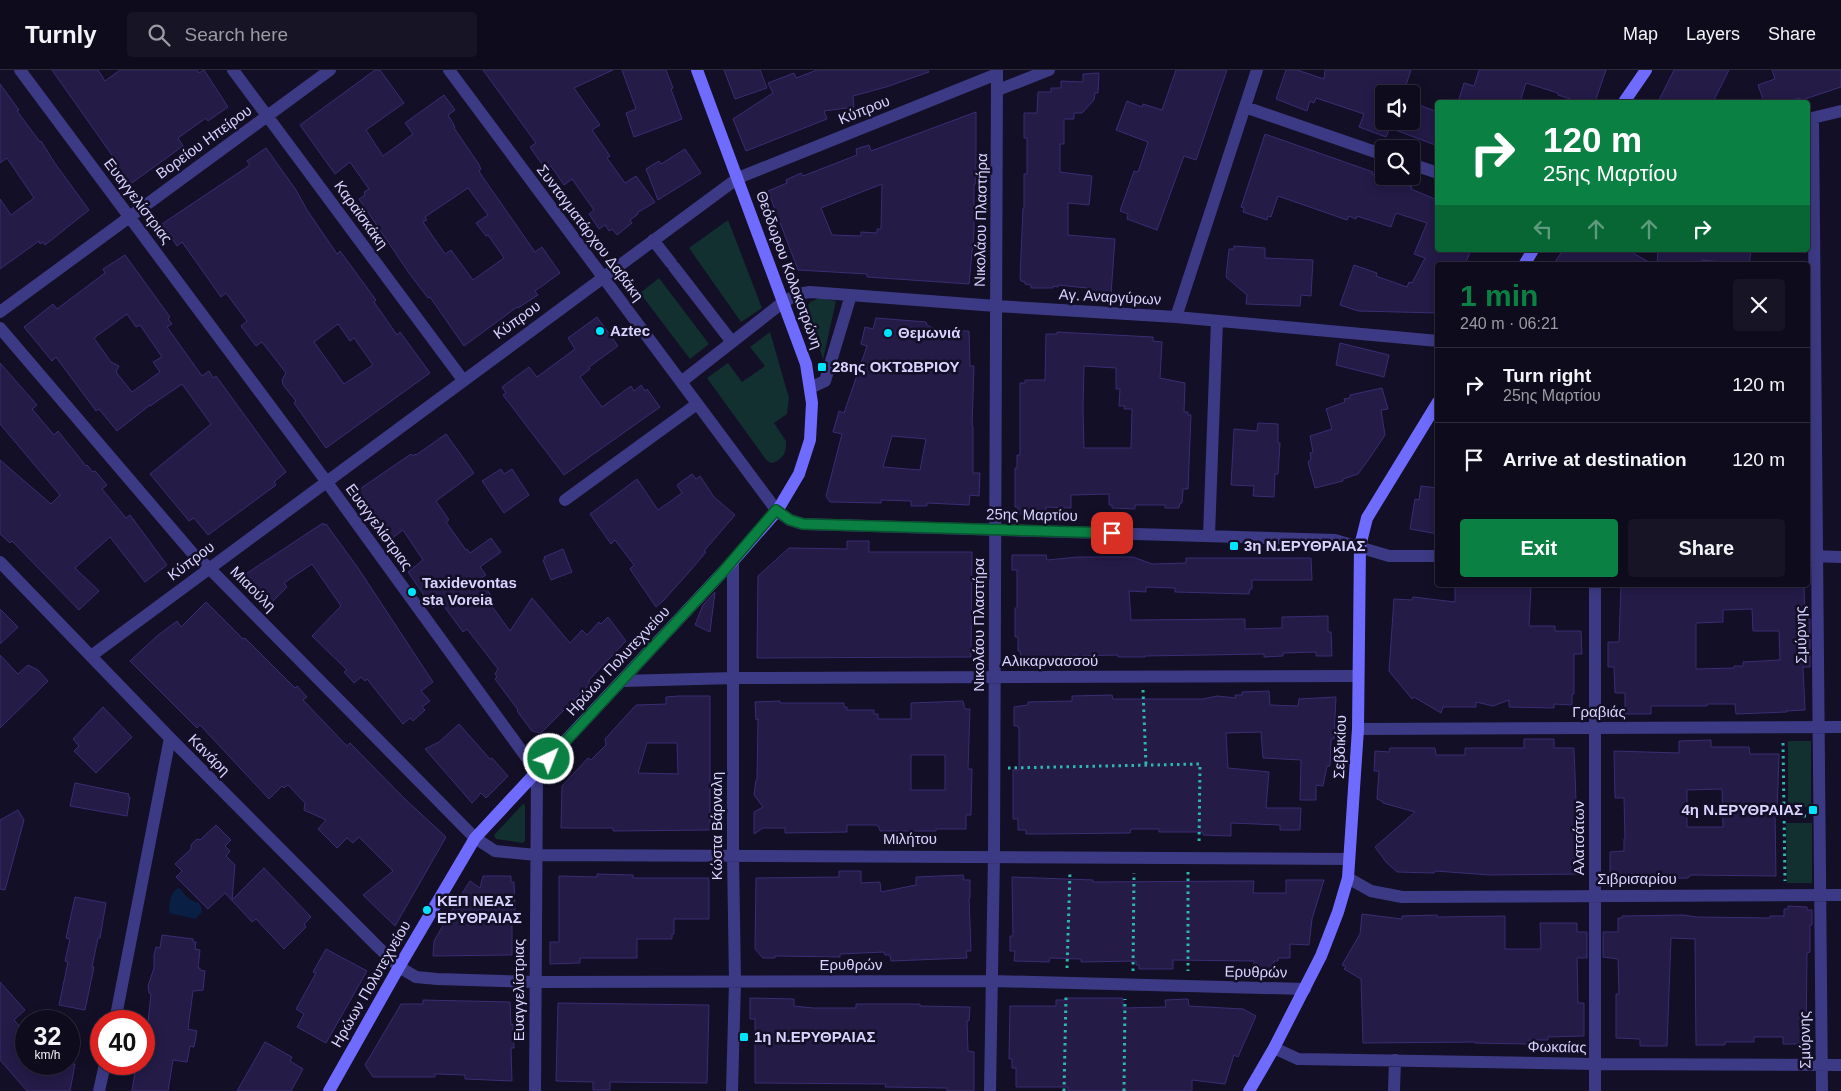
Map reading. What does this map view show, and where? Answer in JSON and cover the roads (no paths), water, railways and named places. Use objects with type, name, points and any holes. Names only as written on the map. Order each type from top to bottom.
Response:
[{"type":"street","name":"Ευαγγελίστριας","points":[[20,70],[326,481],[537,772],[535,1091]]},
{"type":"street","name":"Καραϊσκάκη","points":[[233,70],[463,380]]},
{"type":"street","name":"Βορείου Ηπείρου","points":[[0,312],[330,70]]},
{"type":"street","name":"Συνταγματάρχου Δαβάκη","points":[[449,70],[776,510]]},
{"type":"street","name":"Θεόδωρου Κολοκοτρώνη","points":[[697,70],[806,364],[812,403],[810,440],[799,474],[776,510]]},
{"type":"street","points":[[998,90],[1049,70]]},
{"type":"street","points":[[1176,317],[1257,70]]},
{"type":"street","points":[[1625,100],[1646,70]]},
{"type":"street","name":"Κύπρου","points":[[91,656],[738,178],[997,72]]},
{"type":"street","name":"Νικολάου Πλαστήρα","points":[[990,1091],[994,856],[997,72]]},
{"type":"street","points":[[1245,107],[1375,152]]},
{"type":"street","points":[[1810,119],[1841,111]]},
{"type":"street","name":"Σμύρνης","points":[[1810,119],[1812,556],[1818,727],[1822,1091]]},
{"type":"street","points":[[1420,167],[1435,172]]},
{"type":"street","points":[[653,240],[732,342]]},
{"type":"street","name":"Αγ. Αναργύρων","points":[[681,382],[782,303],[798,294],[810,292],[1176,317],[1435,341]]},
{"type":"street","points":[[810,388],[825,381],[850,295]]},
{"type":"street","points":[[1210,535],[1217,321]]},
{"type":"street","name":"Μιαούλη","points":[[0,328],[194,554],[476,838]]},
{"type":"street","points":[[565,500],[697,404]]},
{"type":"street","name":"Σεβδικίου","points":[[1249,1091],[1274,1048],[1321,956],[1338,912],[1348,878],[1358,729],[1360,546],[1367,518],[1435,407]]},
{"type":"street","name":"25ης Μαρτίου","points":[[776,510],[790,520],[803,524],[1335,540],[1389,556],[1435,556]]},
{"type":"street","name":"Ηρώων Πολυτεχνείου","points":[[329,1091],[399,967],[476,838],[733,561],[776,510]]},
{"type":"street","points":[[1812,556],[1841,557]]},
{"type":"street","name":"Κώστα Βάρναλη","points":[[732,1091],[735,982],[733,561]]},
{"type":"street","name":"Κανάρη","points":[[0,562],[170,738],[399,967]]},
{"type":"street","name":"Αλατσάτων","points":[[1595,587],[1595,1091]]},
{"type":"street","name":"Αλικαρνασσού","points":[[622,681],[734,678],[1358,676]]},
{"type":"street","name":"Γραβιάς","points":[[1358,729],[1841,727]]},
{"type":"street","points":[[116,1010],[170,738]]},
{"type":"street","name":"Μιλήτου","points":[[476,838],[495,851],[536,855],[1349,858]]},
{"type":"street","name":"Σιβρισαρίου","points":[[1348,878],[1371,891],[1402,897],[1841,895]]},
{"type":"street","name":"Ερυθρών","points":[[399,967],[416,977],[535,982],[992,982],[1305,989]]},
{"type":"street","name":"Φωκαίας","points":[[1274,1048],[1298,1059],[1841,1066]]},
{"type":"street","points":[[1394,1060],[1394,1091]]},
{"type":"street","points":[[99,1091],[103,1075]]},
{"type":"water","points":[[179,888],[188,898],[201,905],[202,912],[195,919],[169,913],[173,892]]},
{"type":"place","name":"Aztec","points":[[600,331]]},
{"type":"place","name":"Θεμωνιά","points":[[888,333]]},
{"type":"place","name":"28ης ΟΚΤΩΒΡΙΟΥ","points":[[822,367]]},
{"type":"place","name":"3η Ν.ΕΡΥΘΡΑΙΑΣ","points":[[1234,546]]},
{"type":"place","name":"Taxidevontas sta Voreia","points":[[412,592]]},
{"type":"place","name":"4η Ν.ΕΡΥΘΡΑΙΑΣ","points":[[1813,810]]},
{"type":"place","name":"ΚΕΠ ΝΕΑΣ ΕΡΥΘΡΑΙΑΣ","points":[[427,910]]},
{"type":"place","name":"1η Ν.ΕΡΥΘΡΑΙΑΣ","points":[[744,1037]]}]
